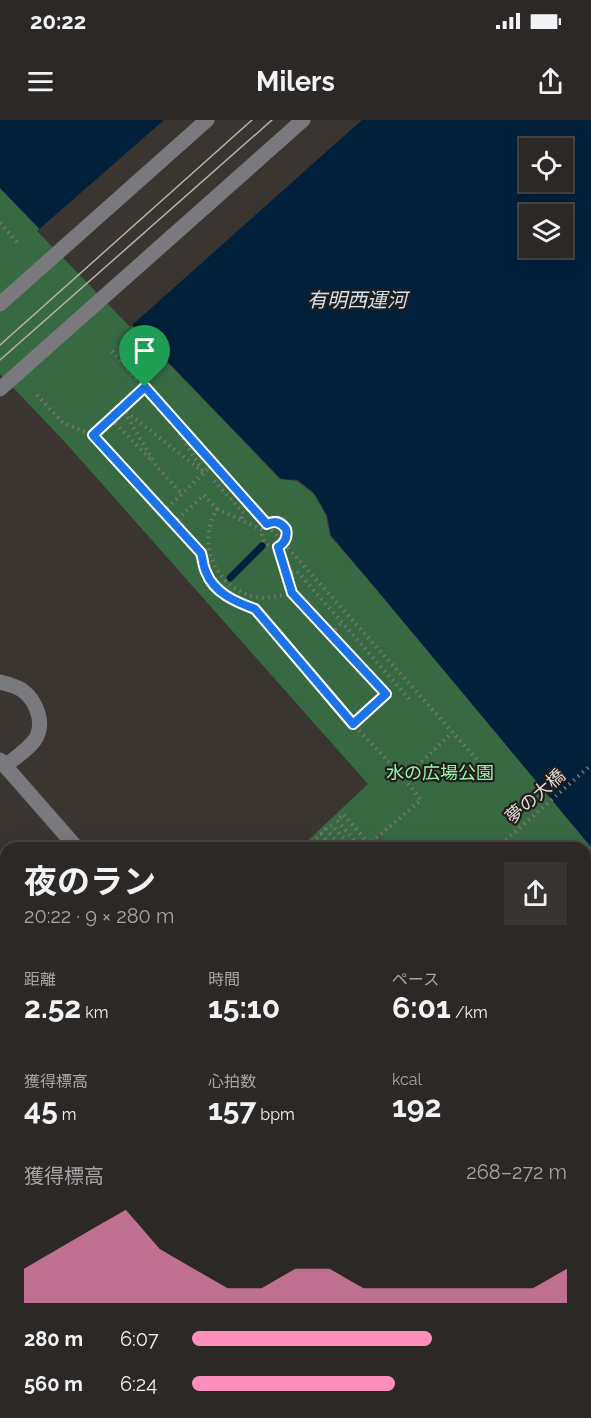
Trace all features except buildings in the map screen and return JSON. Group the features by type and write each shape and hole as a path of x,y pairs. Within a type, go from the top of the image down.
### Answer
{"street":[{"path":"0,304 207,120"},
{"path":"0,389 303,120"},
{"path":"0,682 10,684 30,698 37,710 40,722 38,733 33,741 3,763 72,842"}],"path":[{"path":"0,223 17,242"},
{"path":"112,351 481,764"},
{"path":"93,435 145,387"},
{"path":"37,395 63,423 93,435 201,553 206,574 220,592 236,602 255,609 421,800 371,842"},
{"path":"122,408 157,467"},
{"path":"122,408 204,473"},
{"path":"164,408 204,473"},
{"path":"111,418 182,494"},
{"path":"163,512 213,464"},
{"path":"214,482 244,513 241,520"},
{"path":"173,523 204,495 217,509 263,530"},
{"path":"217,509 210,526 208,545 213,563 223,579 238,590 255,597 274,598 292,593"},
{"path":"272,522 284,526 287,534 284,543 278,547 270,546 264,541 263,530 267,524 272,522"},
{"path":"278,547 292,593 386,694 353,724"},
{"path":"286,574 297,571 410,700"},
{"path":"331,634 342,622"},
{"path":"404,778 452,733"},
{"name":"夢の大橋","path":"504,842 591,765"},
{"path":"356,842 337,820 343,814 367,842"},
{"path":"337,842 327,830 332,825 347,842"},
{"path":"319,842 316,839 321,834 328,842"}],"green space":[{"name":"水の広場公園","path":"0,188 280,479 297,481 314,494 326,515 330,536 512,743 591,674 591,842 384,842 376,834 383,842 306,842 368,784 64,441 0,374"}],"water":[{"name":"有明西運河","path":"0,120 591,120 591,842 587,842 331,535 327,515 314,493 298,480 281,479 0,188"}],"pier":[{"path":"164,120 362,120 130,327 37,231"}],"waterway":[{"path":"230,578 262,546"}],"tram line":[{"path":"0,345 252,120"},
{"path":"0,360 272,120"}],"route":[{"path":"145,387 267,524 280,523 286,529 284,543 278,547 292,593 386,694 353,724 255,609 236,602 220,592 206,574 201,553 93,435 145,387"}]}
